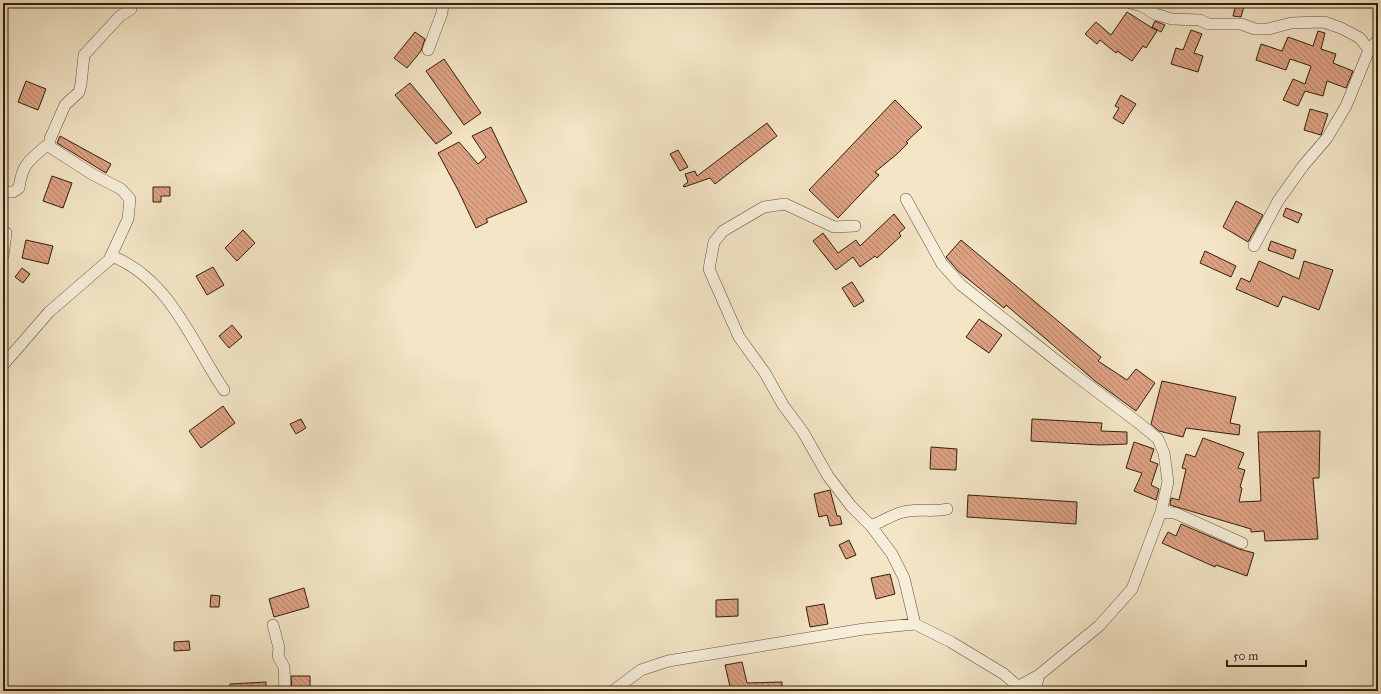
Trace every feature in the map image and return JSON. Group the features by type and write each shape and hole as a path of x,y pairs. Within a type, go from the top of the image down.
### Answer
{"street":[{"path":"50,147 50,139 65,105 79,92 84,55 120,16 131,9 131,3"},
{"path":"428,50 442,13 443,3"},
{"path":"1130,3 1142,6 1155,14 1172,19 1200,20 1208,24 1241,24 1255,28 1268,29 1291,23 1324,22 1341,28 1360,38 1369,50"},
{"path":"1254,246 1278,201 1303,166 1327,138 1346,106 1369,50 1378,40"},
{"path":"3,192 12,192 19,188 22,170 25,164 46,146 50,147 92,174 121,189 130,199 128,219 109,260"},
{"path":"613,691 641,670 668,661 864,629 915,624 951,642 1004,674 1021,689 1099,626 1132,589 1161,512 1168,482 1164,453 1158,439 961,285 942,264 906,199"},
{"path":"855,226 834,227 785,204 764,207 723,231 714,242 709,269 739,337 765,373 783,405 803,432 828,476 851,506 871,526 892,554 904,578 915,624"},
{"path":"3,232 6,233 3,256"},
{"path":"3,365 49,312 114,257 131,265 158,287 181,319 224,390"},
{"path":"871,526 890,517 908,511 935,512 947,509"},
{"path":"1161,512 1175,513 1242,543"},
{"path":"273,625 279,648 278,656 284,667 285,691"},
{"path":"1034,691 1039,675"}],"building":[{"path":"1236,4 1244,6 1241,17 1233,16"},
{"path":"1127,12 1157,31 1146,48 1143,46 1132,61 1117,51 1116,53 1100,40 1097,44 1085,34 1096,22 1111,35"},
{"path":"1155,21 1165,25 1161,32 1152,27"},
{"path":"1191,30 1202,34 1194,53 1203,56 1198,72 1171,64 1176,48 1183,50"},
{"path":"1318,31 1325,33 1321,49 1336,54 1333,63 1353,71 1346,88 1327,81 1323,96 1305,91 1298,106 1283,100 1293,79 1305,84 1311,66 1290,59 1286,70 1256,60 1261,44 1282,51 1288,37 1313,46"},
{"path":"415,32 425,39 421,51 407,68 394,58"},
{"path":"444,59 481,113 464,125 426,71"},
{"path":"26,81 46,89 38,110 18,102"},
{"path":"410,83 452,133 436,144 395,95"},
{"path":"1121,95 1136,104 1123,124 1113,118 1119,108 1115,106"},
{"path":"895,100 922,127 906,142 908,143 897,154 875,172 879,175 838,218 809,190"},
{"path":"1310,109 1328,114 1321,135 1304,130"},
{"path":"767,123 777,136 715,184 710,178 684,187 683,186 688,182 685,174 695,171 697,176"},
{"path":"491,127 527,202 486,219 488,222 476,228 438,153 459,142 478,164 486,157 472,136"},
{"path":"60,136 111,164 106,173 57,143"},
{"path":"678,150 688,167 680,171 670,154"},
{"path":"52,176 72,183 63,208 43,201"},
{"path":"153,187 170,187 170,196 161,196 161,202 153,202"},
{"path":"1236,201 1263,215 1248,242 1223,227"},
{"path":"1286,208 1302,214 1298,223 1283,216"},
{"path":"894,214 905,228 899,233 901,236 877,258 875,256 860,267 853,257 836,270 813,241 823,233 838,253 856,240 860,246"},
{"path":"243,230 255,243 237,261 225,248"},
{"path":"26,240 53,246 48,264 22,258"},
{"path":"961,240 1101,357 1098,361 1127,380 1136,369 1155,383 1136,411 1095,381 1006,305 1004,308 958,271 946,257"},
{"path":"1271,241 1296,250 1293,259 1268,250"},
{"path":"1205,251 1236,266 1231,277 1200,263"},
{"path":"1259,261 1299,279 1304,261 1333,270 1319,310 1283,296 1278,307 1236,289 1241,278 1250,282"},
{"path":"213,267 224,285 207,295 196,276"},
{"path":"22,268 30,274 23,283 15,277"},
{"path":"852,282 864,301 854,307 842,288"},
{"path":"979,319 1002,335 989,353 966,337"},
{"path":"232,325 242,337 229,348 219,336"},
{"path":"1162,381 1236,397 1230,423 1240,425 1239,435 1186,428 1183,437 1159,431 1151,424"},
{"path":"223,406 235,423 201,448 189,431"},
{"path":"301,419 306,428 296,434 290,424"},
{"path":"1032,419 1102,423 1101,431 1127,432 1127,444 1100,445 1031,441"},
{"path":"1320,431 1319,478 1313,478 1318,539 1265,541 1264,531 1251,532 1251,529 1170,505 1171,498 1179,500 1186,469 1182,468 1186,454 1195,457 1203,438 1244,453 1238,468 1245,470 1240,487 1242,488 1239,502 1261,501 1258,432"},
{"path":"1134,442 1154,449 1150,461 1158,464 1151,485 1159,489 1156,500 1134,491 1142,473 1126,468"},
{"path":"931,447 957,449 956,470 930,469"},
{"path":"830,490 837,516 840,516 842,524 830,526 827,515 819,517 814,494"},
{"path":"968,495 1077,502 1076,524 967,517"},
{"path":"1181,524 1239,549 1254,553 1247,576 1216,565 1215,567 1162,543 1168,532 1176,536"},
{"path":"849,540 856,555 846,559 839,545"},
{"path":"890,574 895,594 876,599 871,578"},
{"path":"304,588 309,607 274,617 269,599"},
{"path":"211,595 220,596 219,607 210,607"},
{"path":"738,599 738,616 716,617 716,600"},
{"path":"824,604 828,624 810,627 806,607"},
{"path":"189,641 190,650 174,651 174,642"},
{"path":"742,662 747,683 782,682 782,691 731,691 725,665"},
{"path":"291,676 310,676 310,691 292,691"},
{"path":"266,682 266,691 230,691 230,684"}]}
